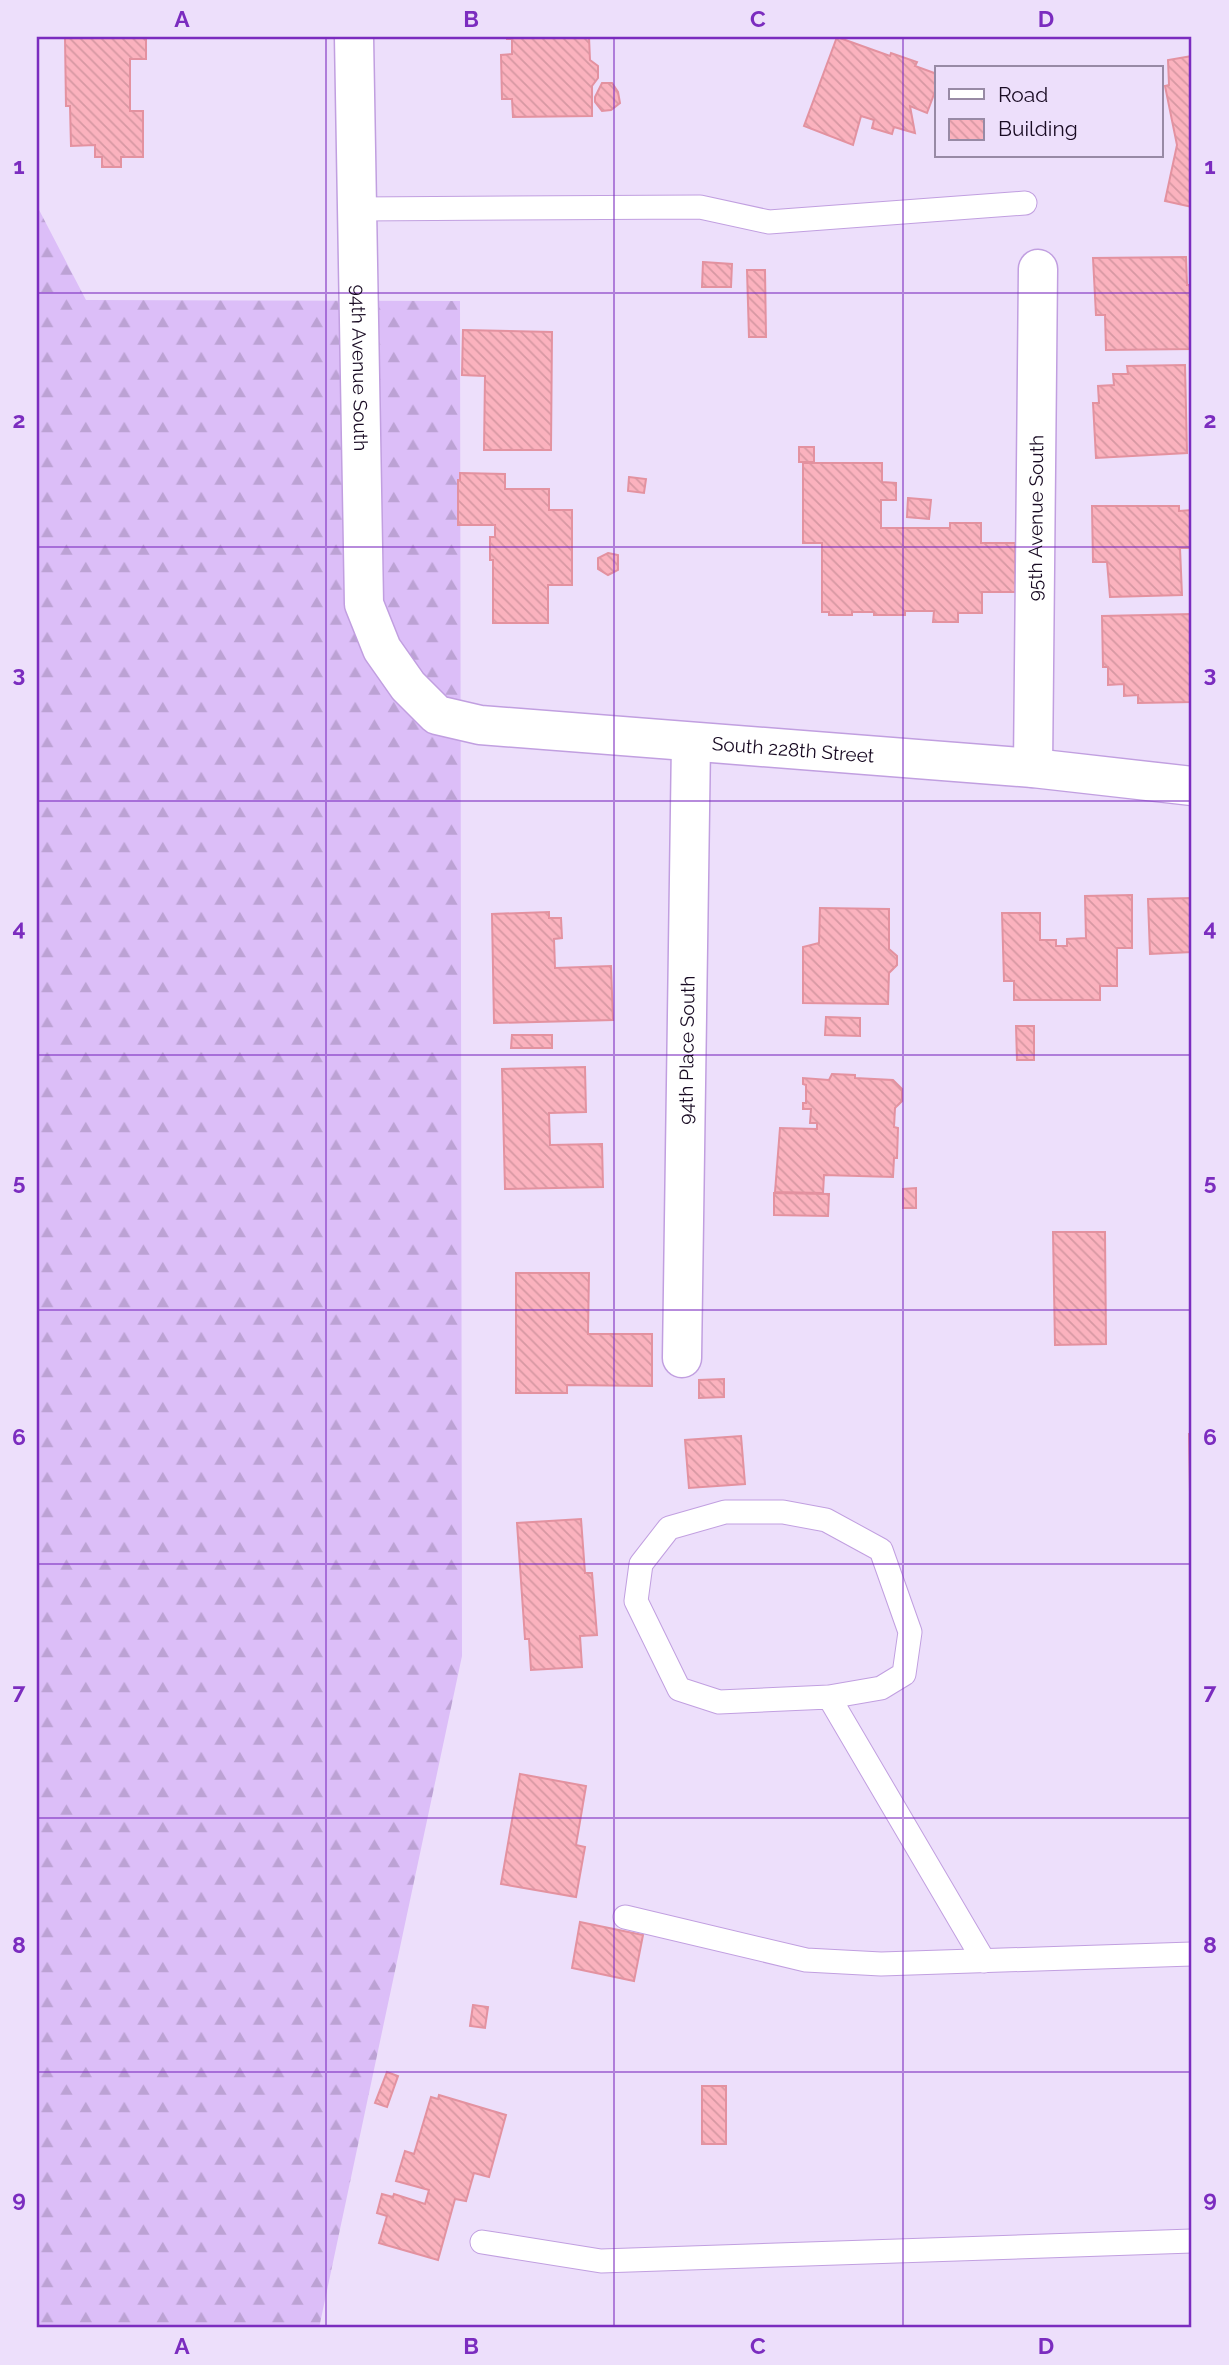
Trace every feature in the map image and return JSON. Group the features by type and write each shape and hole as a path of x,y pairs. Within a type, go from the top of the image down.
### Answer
{"street":[{"name":"94th Avenue South","path":"355,37 365,604 382,649 408,686"},
{"name":"95th Avenue South","path":"1033,768 1038,270"},
{"name":"South 228th Street","path":"408,686 437,715 480,725 1033,768 1192,786"},
{"name":"94th Place South","path":"682,1358 691,742"}],"lane":[{"path":"358,209 700,207 769,222 1025,203"},
{"path":"725,1513 783,1513 826,1520 881,1550 910,1632 904,1674 881,1688 830,1697 719,1702 679,1689 636,1601 641,1564 669,1528 725,1513"},
{"path":"830,1697 984,1961"},
{"path":"625,1917 806,1960 881,1964 1192,1954"},
{"path":"482,2242 601,2261 1192,2241"}],"green space":[{"path":"37,206 86,300 460,301 462,1656 319,2328 37,2328"}],"building":[{"path":"65,37 146,37 146,59 130,59 130,111 143,111 143,157 121,157 121,167 102,167 102,157 95,157 95,145 71,146 70,106 66,106"},
{"path":"507,37 589,37 590,60 598,66 598,78 592,86 592,116 513,117 512,99 502,99 501,55 512,54 512,39"},
{"path":"837,37 890,56 891,53 917,62 915,66 935,73 935,91 927,113 910,106 915,133 894,127 892,134 872,128 874,120 861,116 853,145 804,126"},
{"path":"1192,56 1192,207 1165,201 1177,145 1165,86 1169,85 1168,60"},
{"path":"602,83 612,83 618,92 620,103 611,110 602,111 595,102"},
{"path":"1186,257 1187,285 1192,285 1192,349 1106,350 1105,315 1096,315 1093,258"},
{"path":"703,262 732,264 731,287 702,287"},
{"path":"747,270 765,270 766,337 749,337"},
{"path":"463,330 552,332 551,450 484,450 485,376 462,375"},
{"path":"1185,365 1187,453 1096,458 1093,403 1099,403 1098,386 1114,385 1113,374 1128,374 1127,366"},
{"path":"799,447 814,447 814,462 799,462"},
{"path":"803,463 882,463 882,482 896,483 896,500 881,500 881,528 950,528 950,523 981,523 981,543 1015,543 1015,592 982,592 982,613 958,613 958,622 933,622 934,611 905,611 905,615 852,612 852,615 829,615 829,612 822,612 822,543 803,543"},
{"path":"460,473 505,474 505,489 549,489 549,510 572,510 572,585 548,585 548,623 493,623 493,560 490,560 490,537 495,537 495,525 458,525"},
{"path":"629,477 646,479 644,493 628,491"},
{"path":"908,498 931,500 929,519 907,517"},
{"path":"1092,506 1179,506 1179,511 1192,510 1192,548 1180,548 1182,595 1110,597 1107,562 1093,562"},
{"path":"608,553 618,555 618,570 608,575 598,569 598,558"},
{"path":"1192,614 1192,702 1138,703 1138,695 1124,696 1124,684 1108,685 1108,667 1103,667 1102,616"},
{"path":"1132,895 1132,948 1117,948 1117,986 1100,986 1100,1000 1014,1000 1014,981 1004,981 1002,913 1040,913 1040,940 1056,940 1056,946 1067,946 1067,939 1086,938 1085,896"},
{"path":"1192,898 1192,952 1150,954 1148,899"},
{"path":"820,908 889,909 889,949 897,956 897,965 889,973 888,1004 803,1003 803,947 819,943"},
{"path":"549,912 549,918 561,918 562,938 554,939 555,968 611,966 613,1020 494,1023 492,914"},
{"path":"826,1017 860,1018 860,1036 825,1035"},
{"path":"1016,1026 1034,1026 1034,1060 1017,1060"},
{"path":"512,1035 552,1035 552,1048 511,1048"},
{"path":"585,1067 586,1112 549,1113 550,1145 602,1144 603,1187 505,1189 502,1069"},
{"path":"832,1074 893,1080 902,1089 902,1101 895,1108 894,1127 898,1128 893,1177 824,1175 823,1193 775,1192 780,1128 817,1129 817,1123 810,1123 811,1109 803,1109 803,1103 806,1103 806,1085 803,1084 803,1078 829,1080"},
{"path":"916,1188 916,1208 903,1208 903,1189"},
{"path":"774,1193 829,1194 828,1216 774,1215"},
{"path":"1053,1232 1105,1232 1106,1344 1055,1345"},
{"path":"516,1273 589,1273 588,1334 652,1334 652,1386 567,1385 567,1393 516,1393"},
{"path":"724,1379 724,1397 699,1398 699,1380"},
{"path":"1189,1434 1192,1434 1192,1492 1190,1492"},
{"path":"741,1436 745,1484 689,1488 685,1440"},
{"path":"581,1519 585,1573 592,1573 597,1635 580,1636 582,1667 531,1670 529,1639 525,1639 517,1523"},
{"path":"520,1774 586,1786 576,1845 585,1847 576,1897 501,1884"},
{"path":"580,1922 643,1935 634,1981 572,1968"},
{"path":"473,2005 488,2007 485,2028 470,2026"},
{"path":"387,2072 398,2076 387,2107 375,2103"},
{"path":"702,2086 726,2086 726,2144 702,2144"},
{"path":"439,2095 506,2115 489,2177 474,2173 466,2201 455,2199 438,2260 379,2243 387,2216 377,2213 382,2194 393,2197 394,2194 425,2204 429,2190 396,2181 405,2151 414,2154 431,2097 438,2099"}]}
